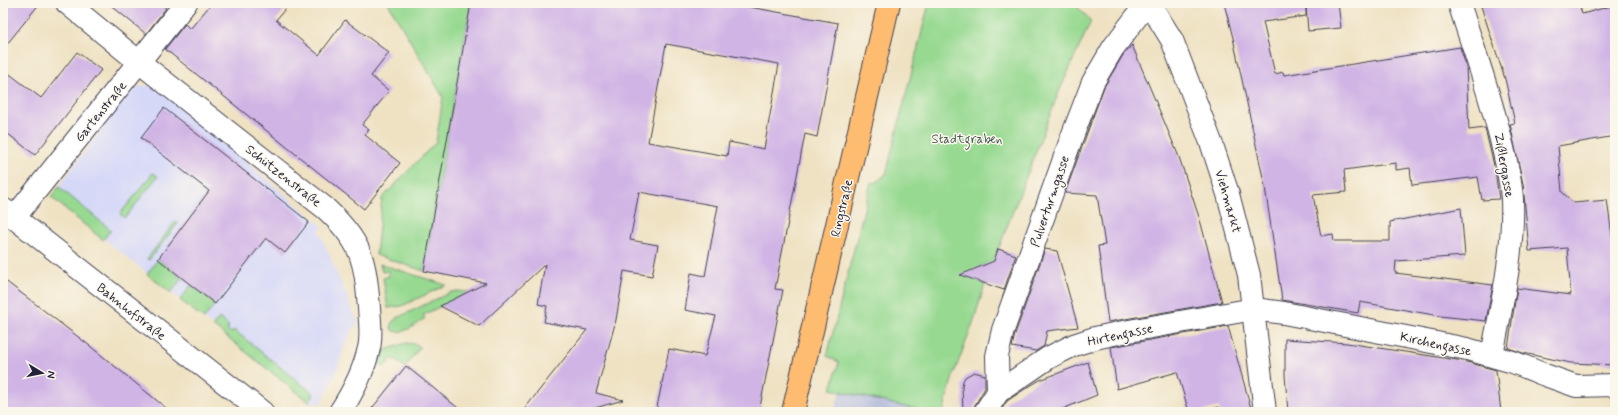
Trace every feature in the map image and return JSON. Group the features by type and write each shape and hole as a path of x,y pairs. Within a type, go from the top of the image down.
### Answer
{"main road":[{"name":"Ringstraße","path":"793,412 889,3"}],"street":[{"name":"Schützenstraße","path":"67,3 342,223 356,244 364,266 371,334 370,346 355,388 340,412"},
{"name":"Gartenstraße","path":"8,214 139,62 186,3"},
{"name":"Viehmarkt","path":"1148,3 1172,40 1212,145 1228,194 1244,252 1254,309 1257,350 1265,412"},
{"name":"Pulverturmgasse","path":"998,392 998,356 1003,330 1093,82 1113,48 1148,3"},
{"name":"Zißlergasse","path":"1459,3 1495,115 1509,175 1512,198 1510,250 1502,305 1492,355"},
{"name":"Bahnhofstraße","path":"8,214 262,412"},
{"name":"Kirchengasse","path":"1254,309 1284,313 1492,355 1576,386 1615,385"},
{"name":"Hirtengasse","path":"998,392 1048,358 1074,345 1123,332 1254,309"},
{"path":"985,412 998,392"}],"shaded area":[{"path":"139,86 151,86 163,92 323,227 319,231 358,323 346,342 335,376 321,403 313,404 309,402 51,197 128,94"},
{"path":"840,391 861,396 927,412 834,412"}],"green space":[{"path":"388,3 471,3 424,271 376,255 382,198 436,142 443,97"},
{"name":"Stadtgraben","path":"929,3 1074,3 1091,21 1058,94 992,266 984,265 978,268 979,282 985,284 973,323 953,376 943,412 926,412 831,389 839,362 827,356 871,182 875,183 886,174"},
{"path":"153,173 158,176 125,218 120,214"},
{"path":"59,187 111,230 103,240 51,197"},
{"path":"176,221 178,223 149,260 147,259"},
{"path":"158,259 182,278 171,293 147,274"},
{"path":"380,264 446,285 402,306 388,308 383,278 389,276 388,271 382,272"},
{"path":"191,285 215,304 204,319 180,300"},
{"path":"451,292 469,292 473,295 459,297 423,315 425,318 404,331 399,332 391,329 392,322 397,318"},
{"path":"219,318 229,326 227,330 232,333 234,330 314,394 309,402 213,326"},
{"path":"406,343 416,344 420,347 405,367 392,358 384,367 379,364 385,350"}],"building":[{"path":"3,3 40,3 3,49"},
{"path":"108,3 159,3 166,8 146,34"},
{"path":"212,3 290,3 276,20 319,55 345,20 389,53 371,76 389,91 362,125 369,130 365,135 400,163 364,209 165,49 185,24 190,29"},
{"path":"471,3 727,3 838,23 817,137 805,134 775,289 783,290 759,412 656,412 669,349 705,356 716,316 685,310 691,273 705,276 718,206 639,192 630,240 658,245 652,276 624,271 616,320 596,393 623,400 581,412 522,412 587,330 544,322 547,306 538,304 545,264 479,326 440,306 486,283 424,271","holes":["666,44 779,64 764,149 729,142 727,156 648,142"]},
{"path":"1224,3 1338,3 1341,28 1308,31 1306,5 1306,16 1263,22 1275,74 1283,72 1284,75 1460,47 1466,66 1469,130 1485,128 1495,170 1499,199 1482,200 1478,177 1412,185 1410,168 1396,170 1396,163 1344,170 1346,192 1313,195 1321,236 1333,234 1334,241 1390,241 1390,222 1461,208 1465,256 1396,261 1395,273 1493,285 1486,321 1440,316 1360,302 1358,313 1282,300 1265,187"},
{"path":"1480,3 1579,3 1582,14 1615,5 1615,136 1558,146 1562,192 1574,203 1607,200 1615,257 1615,365 1571,363 1523,353 1508,348 1517,288 1571,295 1567,248 1529,251 1523,184 1510,124 1515,123 1505,79"},
{"path":"1132,45 1179,157 1200,220 1222,302 1108,322 1098,246 1105,245 1097,195 1065,193 1104,87 1123,55"},
{"path":"77,52 101,70 35,155 3,130 3,69 41,98"},
{"path":"164,108 309,222 285,253 266,238 215,304 158,259 209,191 141,138"},
{"path":"998,249 1016,255 1004,290 960,275 994,261"},
{"path":"1045,249 1057,251 1078,327 1047,331 1044,346 1036,351 1012,347 1015,334"},
{"path":"3,279 90,346 171,412 3,412"},
{"path":"1228,326 1252,412 1220,412 1219,407 1199,412 1189,412 1177,372 1117,389 1111,347"},
{"path":"1285,339 1347,343 1463,361 1496,370 1501,412 1288,412 1285,375"},
{"path":"1088,362 1097,395 1055,412 1000,412 1007,401 1040,380"},
{"path":"406,366 463,412 369,412"},
{"path":"974,372 985,375 985,388 975,405 973,412 963,412 963,381 965,377"}]}
